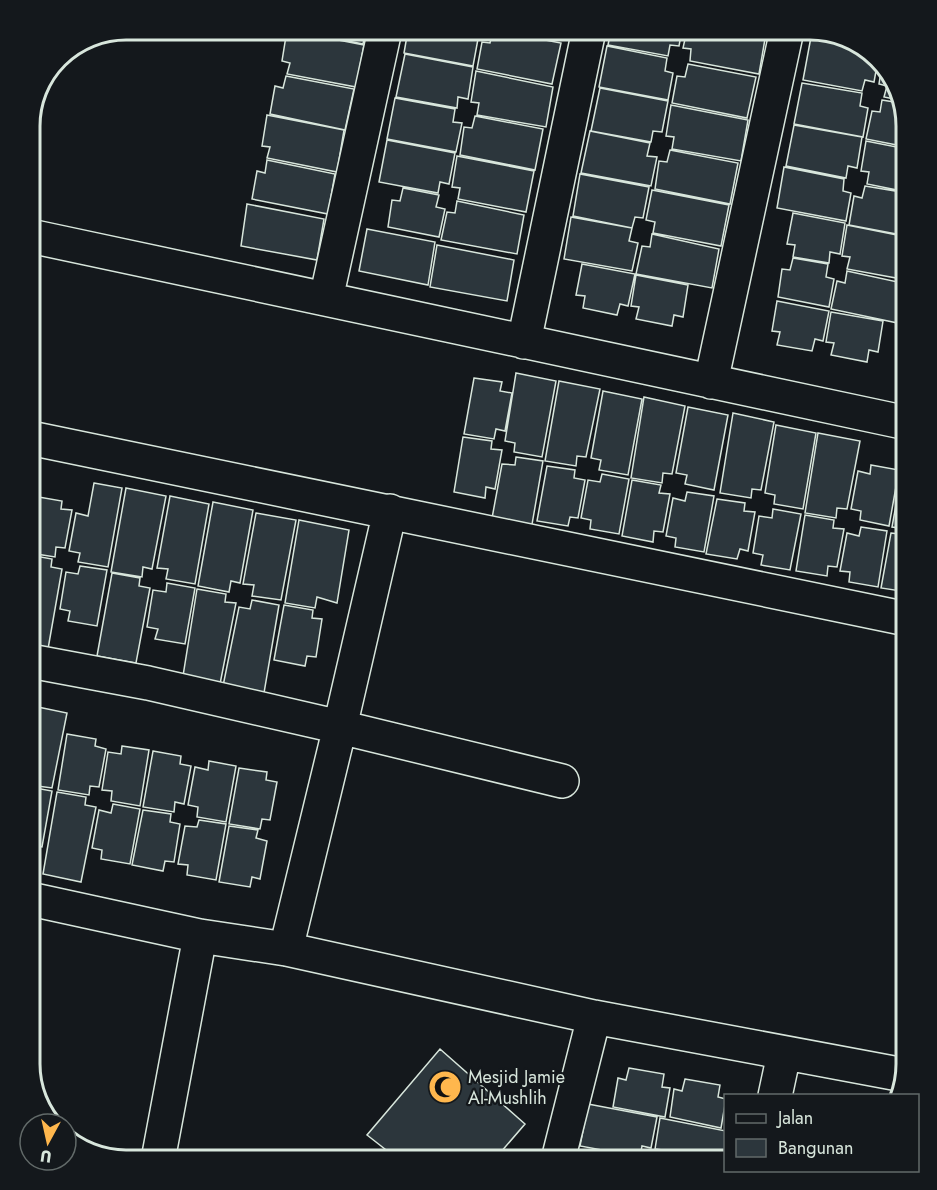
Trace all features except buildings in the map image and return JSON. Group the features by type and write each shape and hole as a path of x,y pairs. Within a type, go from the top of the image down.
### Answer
{"street":[{"path":"326,299 383,40"},
{"path":"524,342 587,41"},
{"path":"711,382 785,41"},
{"path":"41,238 711,382 896,418"},
{"path":"41,440 896,617"},
{"path":"286,949 390,511"},
{"path":"40,663 148,683 562,781"},
{"path":"40,901 200,936 286,949 594,1017 895,1074"},
{"path":"160,1150 200,936"},
{"path":"561,1150 594,1017"},
{"path":"775,1094 784,1054"}],"place":[{"name":"Mesjid Jamie Al-Mushlih","path":"445,1087"}]}
